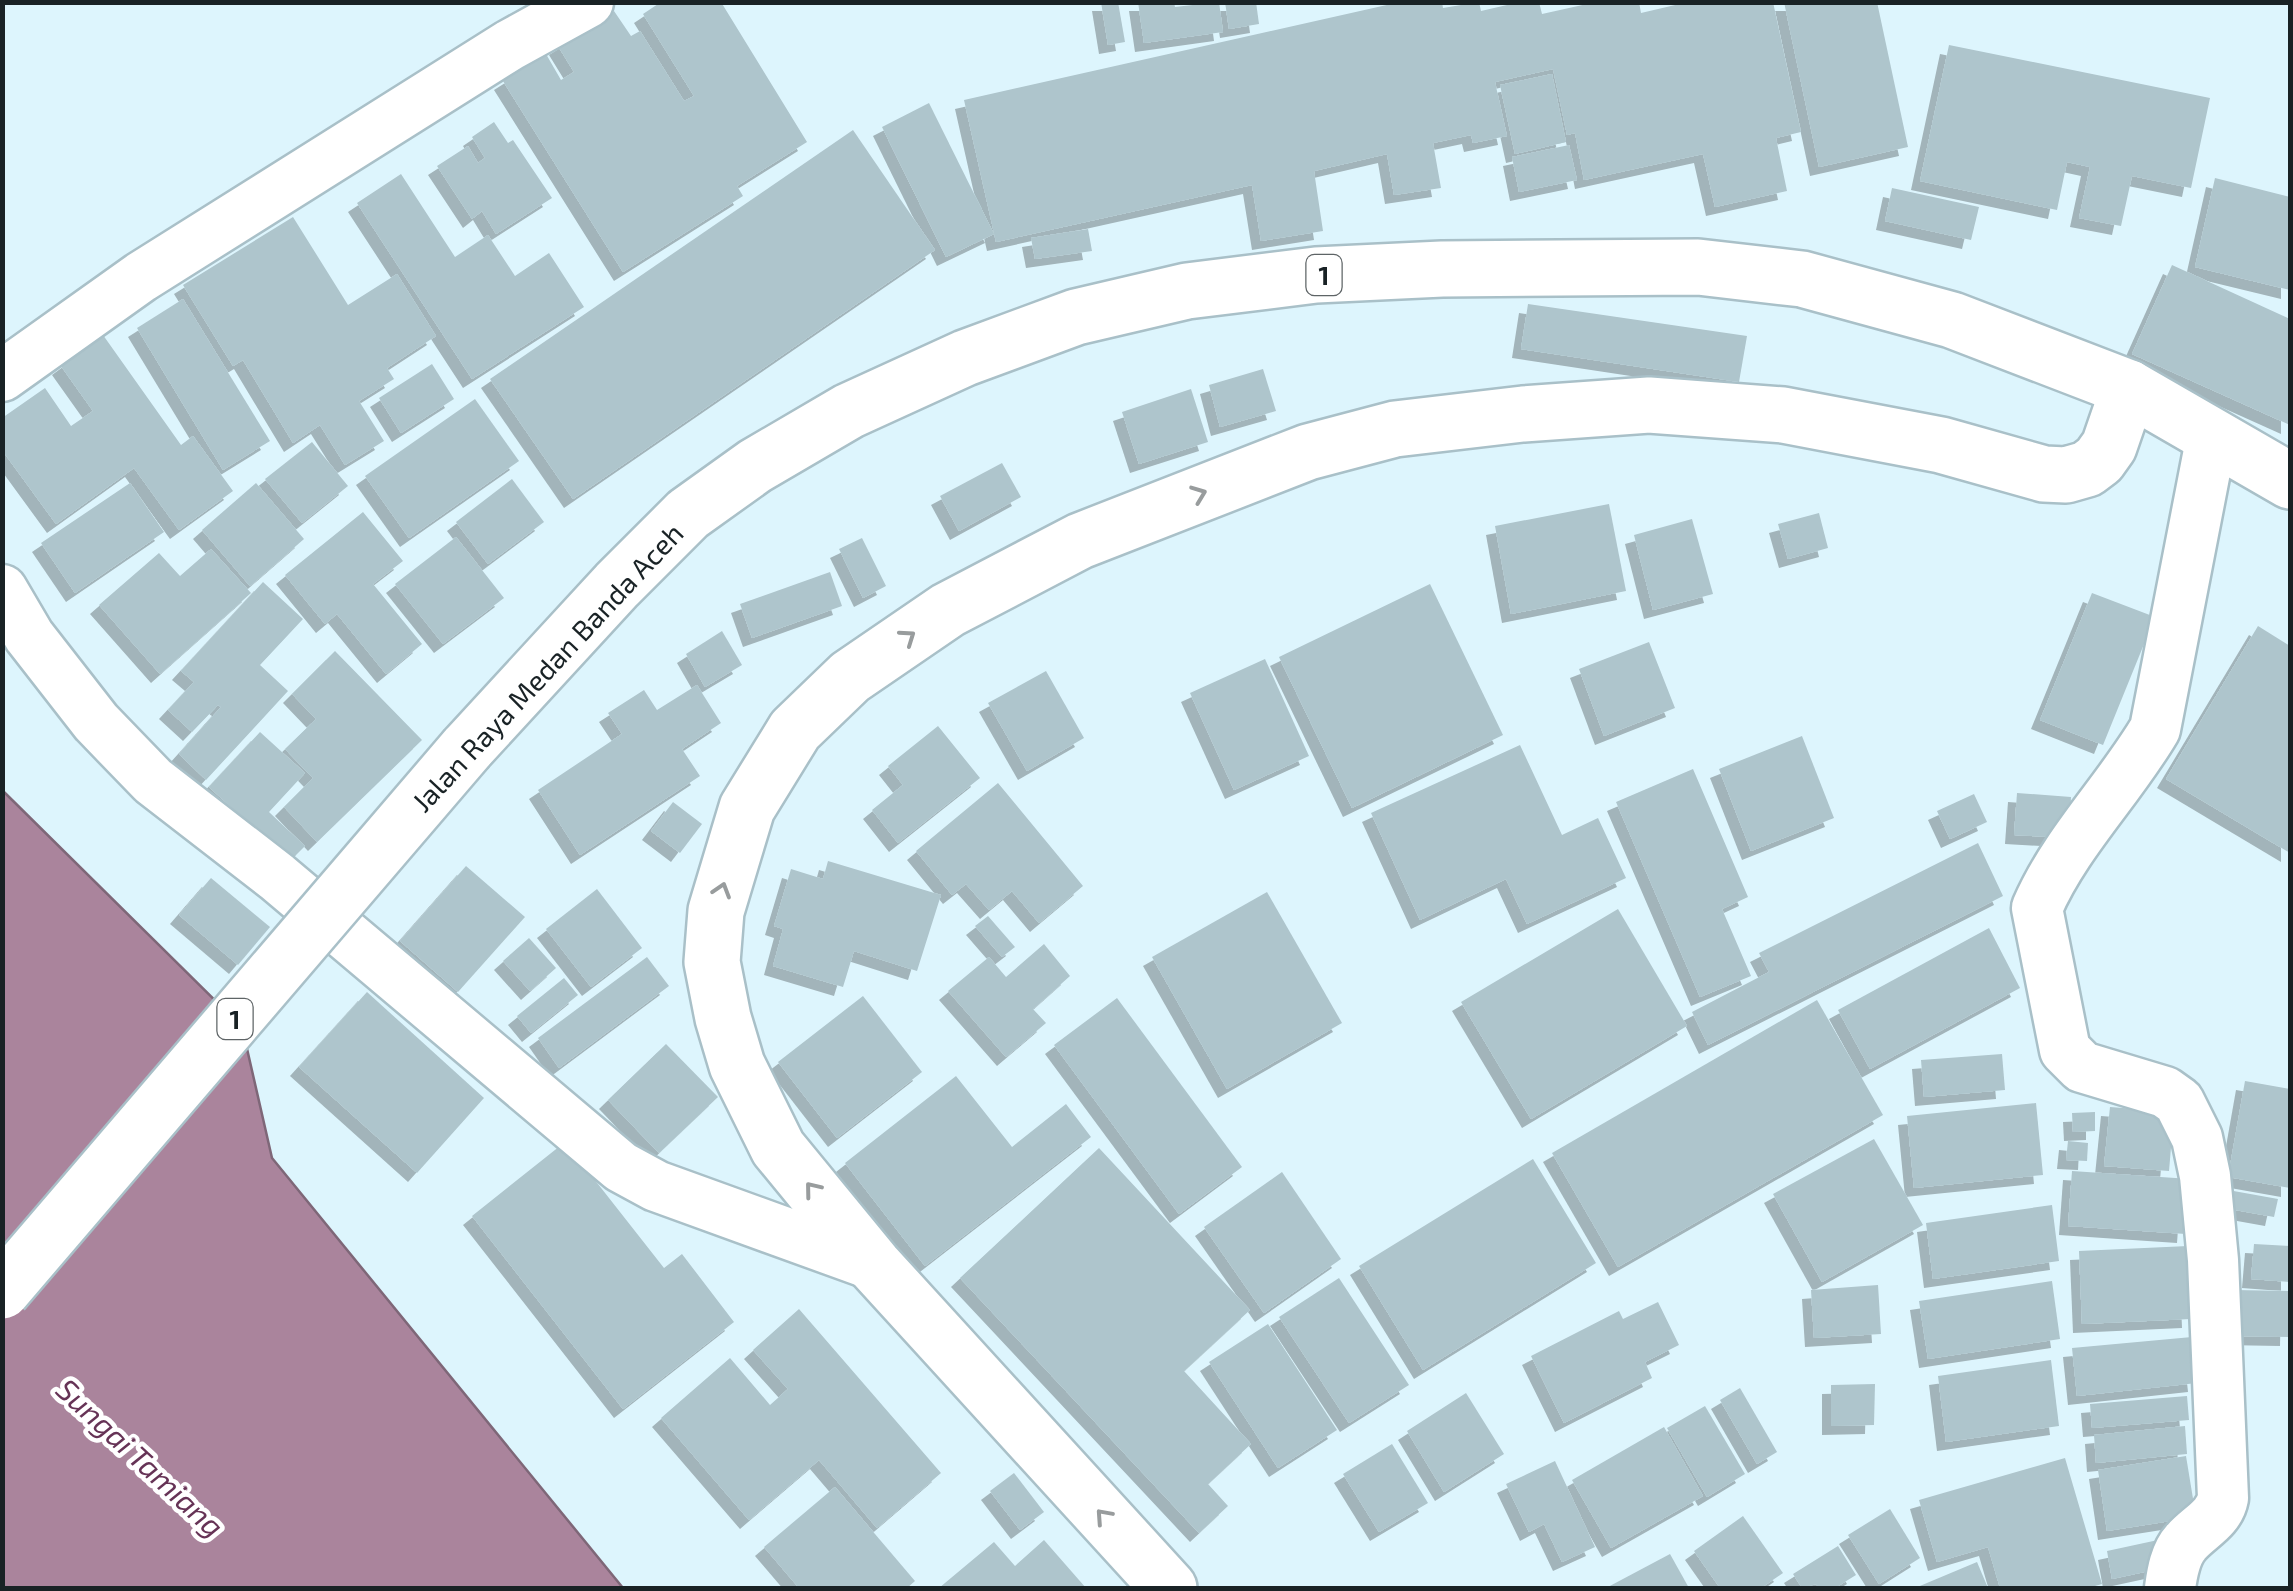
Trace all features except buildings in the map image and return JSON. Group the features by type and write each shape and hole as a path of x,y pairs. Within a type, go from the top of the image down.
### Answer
{"highway":[{"name":"Jalan Raya Medan Banda Aceh","path":"2,1291 467,748 688,514 755,466 849,411 964,358 1076,317 1187,290 1316,275 1698,267 1802,279 1952,320 2129,388 2290,481"},
{"path":"1169,1588 874,1265 778,1148 737,1065 722,1018 712,962 716,911 747,808 796,730 850,677 948,610 1080,541 1308,452 1395,429 1649,404 1783,415 1942,446 2044,474 2066,476 2099,460 2129,388"}],"street":[{"path":"2,376 141,277 510,45 588,2"},
{"path":"2170,1588 2172,1570 2184,1544 2218,1512 2223,1498 2213,1260 2205,1176 2197,1138 2179,1102 2165,1092 2082,1067 2065,1050 2037,908 2053,876 2155,730 2212,435"},
{"path":"2,590 29,636 86,709 153,781 277,876 620,1167 656,1186 874,1265"}],"water":[{"name":"Sungai Tamiang","path":"2,790 242,1027 272,1158 623,1588 3,1588"}]}
